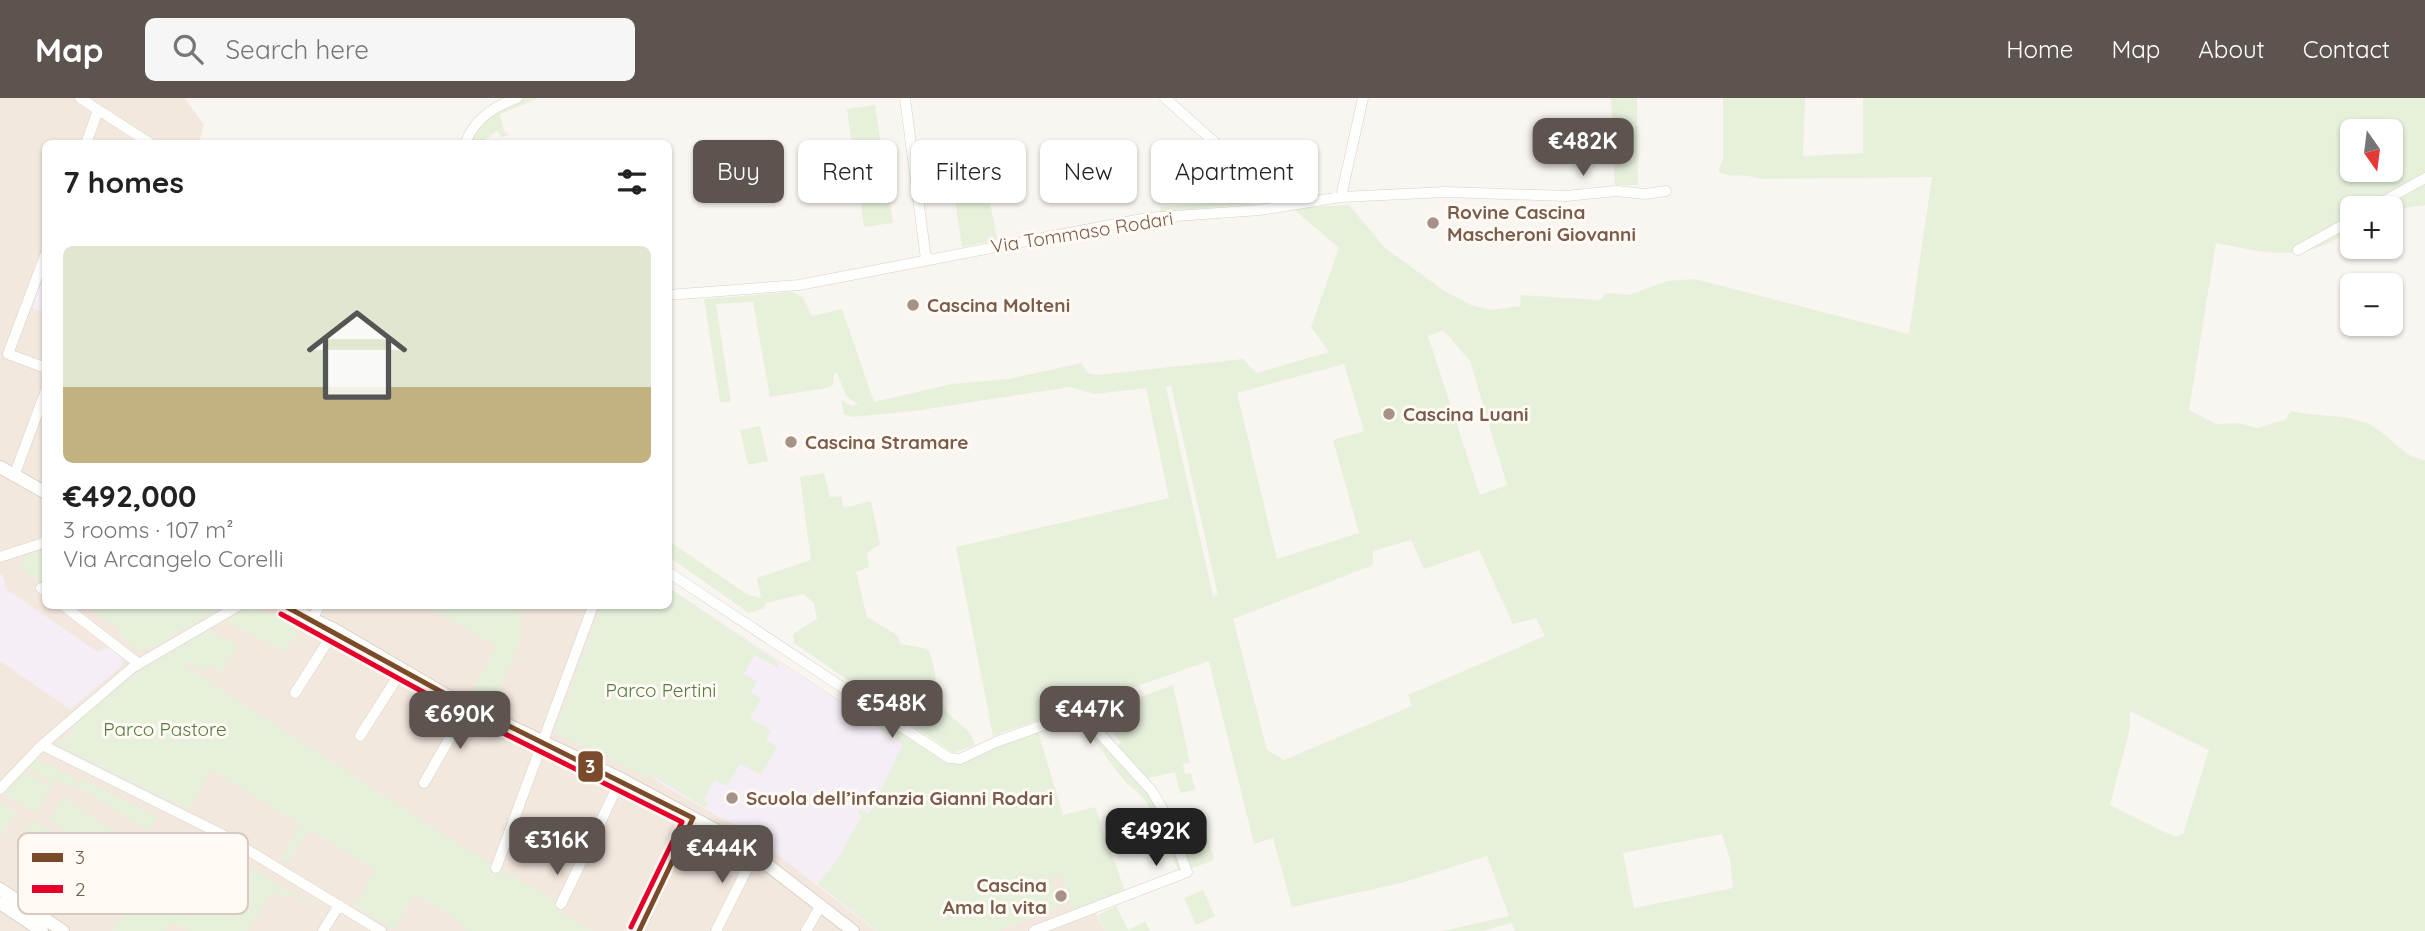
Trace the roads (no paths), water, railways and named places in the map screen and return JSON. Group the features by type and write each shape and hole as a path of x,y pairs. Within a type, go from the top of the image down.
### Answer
{"street":[{"path":"80,98 145,140"},
{"path":"468,140 482,117 496,106 517,98"},
{"path":"905,98 926,259"},
{"path":"1165,98 1268,189 1278,205"},
{"path":"1341,197 1363,98"},
{"path":"87,140 98,110"},
{"path":"2393,196 2425,178"},
{"name":"Via Tommaso Rodari","path":"672,295 799,285 1147,218 1341,197 1499,193 1556,196 1616,191 1646,194 1666,191"},
{"path":"2298,250 2340,227"},
{"path":"42,264 8,354 42,367"},
{"path":"15,475 42,401"},
{"path":"0,467 42,491"},
{"path":"0,557 42,543"},
{"path":"672,575 949,758 960,759 996,741 1080,712 1152,791 1165,813 1187,872 1034,931"},
{"path":"68,609 139,664"},
{"path":"0,789 42,745 139,664 232,609"},
{"path":"292,609 335,630 468,706 621,779 755,853 853,931"},
{"path":"313,618 318,609"},
{"path":"496,868 592,609"},
{"path":"295,693 335,630"},
{"path":"360,736 402,670"},
{"path":"424,783 468,706"},
{"path":"42,745 218,833"},
{"path":"561,904 621,779"},
{"path":"639,931 693,818"},
{"path":"248,851 381,931"},
{"path":"716,931 755,853"},
{"path":"0,889 18,905"},
{"path":"0,903 18,913"},
{"path":"323,931 339,905"},
{"path":"806,931 821,905"},
{"path":"20,914 40,925 63,931"}],"place":[{"name":"Rovine Cascina Mascheroni Giovanni","path":"1433,223"},
{"name":"Cascina Molteni","path":"913,305"},
{"name":"Cascina Luani","path":"1389,414"},
{"name":"Cascina Stramare","path":"791,442"},
{"name":"Scuola dell’infanzia Gianni Rodari","path":"732,798"},
{"name":"Cascina Ama la vita","path":"1061,896"}],"park label":[{"name":"Parco Pertini","path":"661,690"},
{"name":"Parco Pastore","path":"165,729"}]}
